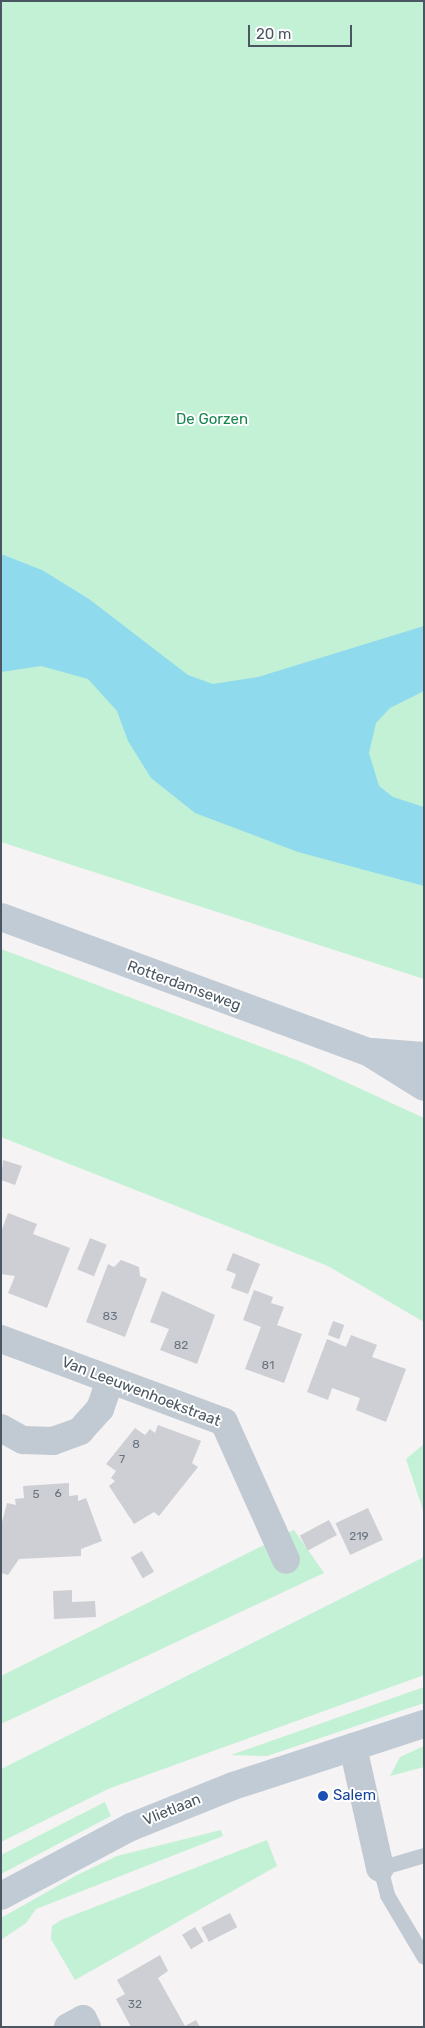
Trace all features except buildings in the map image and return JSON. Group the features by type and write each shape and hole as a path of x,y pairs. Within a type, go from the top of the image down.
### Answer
{"main road":[{"name":"Rotterdamseweg","path":"1,917 368,1052 424,1087"},
{"name":"Rotterdamseweg","path":"368,1052 424,1056"},
{"name":"Vlietlaan","path":"1,1896 130,1827 233,1786 424,1724"}],"street":[{"name":"Van Leeuwenhoekstraat","path":"1,1339 224,1422 286,1560"},
{"path":"1,1428 23,1440 53,1441 80,1431 100,1409 110,1380"},
{"path":"352,1747 380,1868"},
{"path":"68,2027 83,2019 87,2027"}],"lane":[{"path":"424,1855 380,1868 387,1895 424,1957"}],"green space":[{"name":"De Gorzen","path":"1,1 424,1 424,979 1,842"},
{"path":"1,949 302,1062 424,1118 424,1322 328,1266 1,1137"},
{"path":"424,1444 424,1513 406,1459"},
{"path":"294,1530 324,1573 1,1724 1,1676"},
{"path":"424,1557 424,1675 108,1789 1,1842 1,1769"},
{"path":"424,1687 424,1703 267,1756 231,1755"},
{"path":"424,1746 424,1767 390,1776 400,1757"},
{"path":"105,1802 111,1816 1,1874 1,1855"},
{"path":"221,1830 223,1836 36,1909 26,1923 1,1940 1,1918 77,1875 117,1856"},
{"path":"267,1840 277,1866 75,1980 51,1939 52,1926 61,1920"}],"water":[{"path":"1,554 42,570 89,599 188,675 213,684 258,677 424,626 424,691 390,708 376,723 369,753 379,786 393,797 424,807 424,886 298,852 195,813 151,778 128,741 117,711 88,679 41,666 1,672"}],"place":[{"name":"Salem","path":"323,1796"}]}
